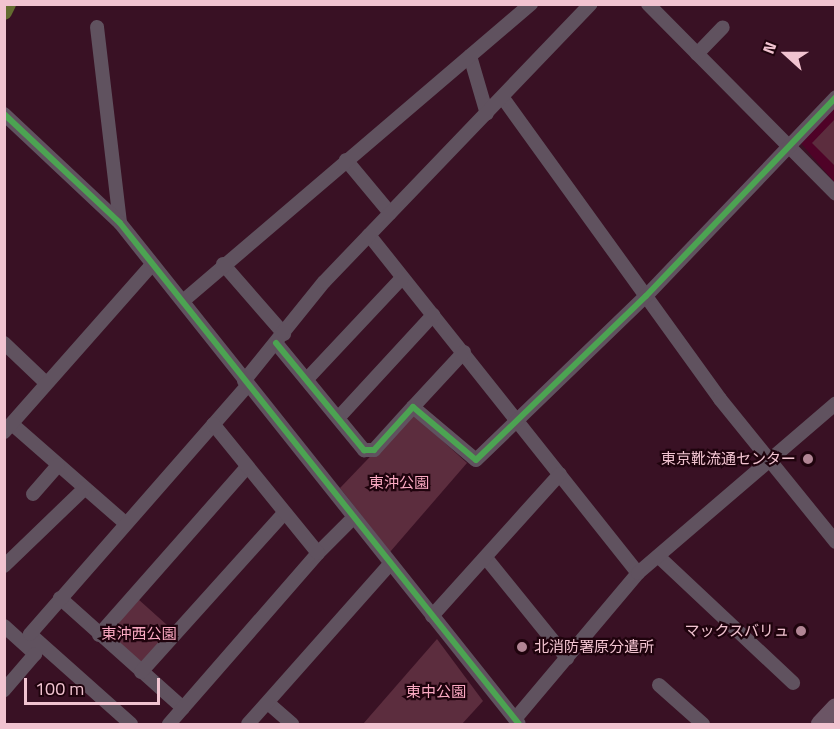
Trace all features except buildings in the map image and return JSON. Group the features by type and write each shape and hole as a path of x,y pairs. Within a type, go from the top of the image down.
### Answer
{"highway":[{"path":"820,724 836,707"}],"street":[{"path":"183,301 531,4"},
{"path":"131,724 30,634 213,424 280,338 369,235 591,4"},
{"path":"648,4 836,194"},
{"path":"96,27 120,223"},
{"path":"697,54 723,27"},
{"path":"470,56 487,114"},
{"path":"413,406 476,460 646,296 836,97"},
{"path":"503,98 767,462 836,542"},
{"path":"4,114 120,223 353,518 388,566 432,616 517,722 638,573 836,403"},
{"path":"346,160 390,213"},
{"path":"369,235 519,420 638,573"},
{"path":"224,264 308,379 364,450 374,450 464,352"},
{"path":"125,523 58,465 8,428 152,265"},
{"path":"308,379 402,278"},
{"path":"339,417 433,315"},
{"path":"4,343 46,383"},
{"path":"213,424 246,468 318,553"},
{"path":"33,494 58,465"},
{"path":"99,635 246,468"},
{"path":"432,616 560,474"},
{"path":"4,566 85,488"},
{"path":"141,672 284,513"},
{"path":"169,724 318,553 353,518"},
{"path":"659,557 792,683"},
{"path":"486,558 567,658"},
{"path":"248,724 388,566"},
{"path":"60,598 183,708"},
{"path":"4,626 35,654 4,690"},
{"path":"659,685 703,724"},
{"path":"268,703 292,724"}],"shaded area":[{"path":"835,104 835,183 799,141"}],"green space":[{"path":"835,119 835,166 812,143"},
{"name":"東沖公園","path":"412,413 467,463 390,552 340,488"},
{"name":"東沖西公園","path":"138,599 174,631 144,665 108,632"},
{"name":"東中公園","path":"437,639 483,701 462,724 363,724"}],"waterway":[{"path":"4,12 8,4"}],"cycle path":[{"path":"276,343 364,450 374,450 413,407 476,460 646,296 836,97"},
{"path":"4,114 120,223 519,724"}],"place":[{"name":"東京靴流通センター","path":"808,459"},
{"name":"マックスバリュ","path":"801,631"},
{"name":"北消防署原分遣所","path":"522,647"}]}
